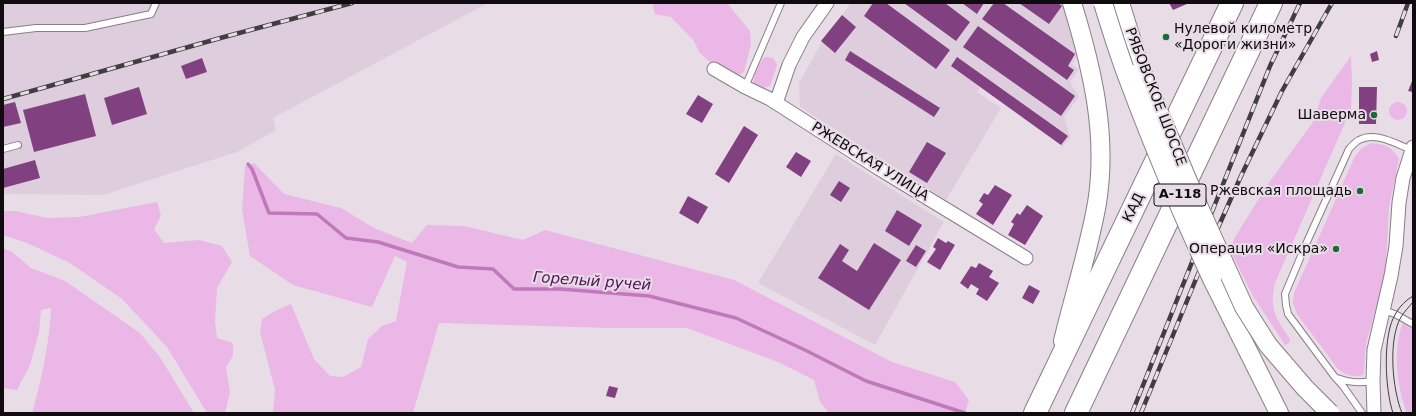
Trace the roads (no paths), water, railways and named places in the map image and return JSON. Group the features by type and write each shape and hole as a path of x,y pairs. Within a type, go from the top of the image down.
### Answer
{"highway":[{"name":"КАД","path":"1035,413 1232,3"},
{"name":"А-118","path":"1076,413 1271,3"}],"main road":[{"path":"1055,373 1097,202 1100,166 1100,125 1094,81 1072,3"},
{"name":"РЯБОВСКОЕ ШОССЕ","path":"1102,3 1128,79 1154,147 1183,215 1212,279 1278,413"},
{"name":"РЯБОВСКОЕ ШОССЕ","path":"1120,3 1141,70 1198,205 1244,307 1268,345 1305,388 1330,413"}],"street":[{"path":"776,103 793,58 804,37 827,3"},
{"name":"РЖЕВСКАЯ УЛИЦА","path":"714,69 776,103 878,168 1026,258"},
{"path":"1374,413 1374,350 1391,276 1396,246 1399,203 1403,178 1412,148"},
{"path":"1366,413 1373,381"}],"lane":[{"path":"3,32 36,28 85,28 151,14 156,3"},
{"path":"745,87 781,3"},
{"path":"1362,413 1288,314 1285,294 1349,149 1358,141 1368,137 1375,137 1412,148"},
{"path":"3,148 18,146"},
{"path":"1382,310 1395,314 1413,324"},
{"path":"1334,376 1347,382 1358,383 1373,381"}],"waterway":[{"name":"Горелый ручей","path":"248,164 252,169 269,213 317,214 346,238 378,242 458,267 493,269 514,289 560,289 649,296 736,318 805,350 866,381 965,413"}],"tram line":[{"path":"1393,413 1388,391 1386,362 1388,334 1398,310 1413,296"},
{"path":"1402,413 1394,378 1394,338 1402,315 1413,302"}],"railway":[{"path":"3,99 352,3"},
{"path":"1132,413 1270,66 1300,3"},
{"path":"1141,413 1205,257 1241,176 1282,91 1332,3"},
{"path":"1396,36 1408,3"}],"place":[{"name":"Нулевой километр «Дороги жизни»","path":"1166,37"},
{"name":"Шаверма","path":"1374,115"},
{"name":"Ржевская площадь","path":"1360,191"},
{"name":"Операция «Искра»","path":"1336,249"}]}
